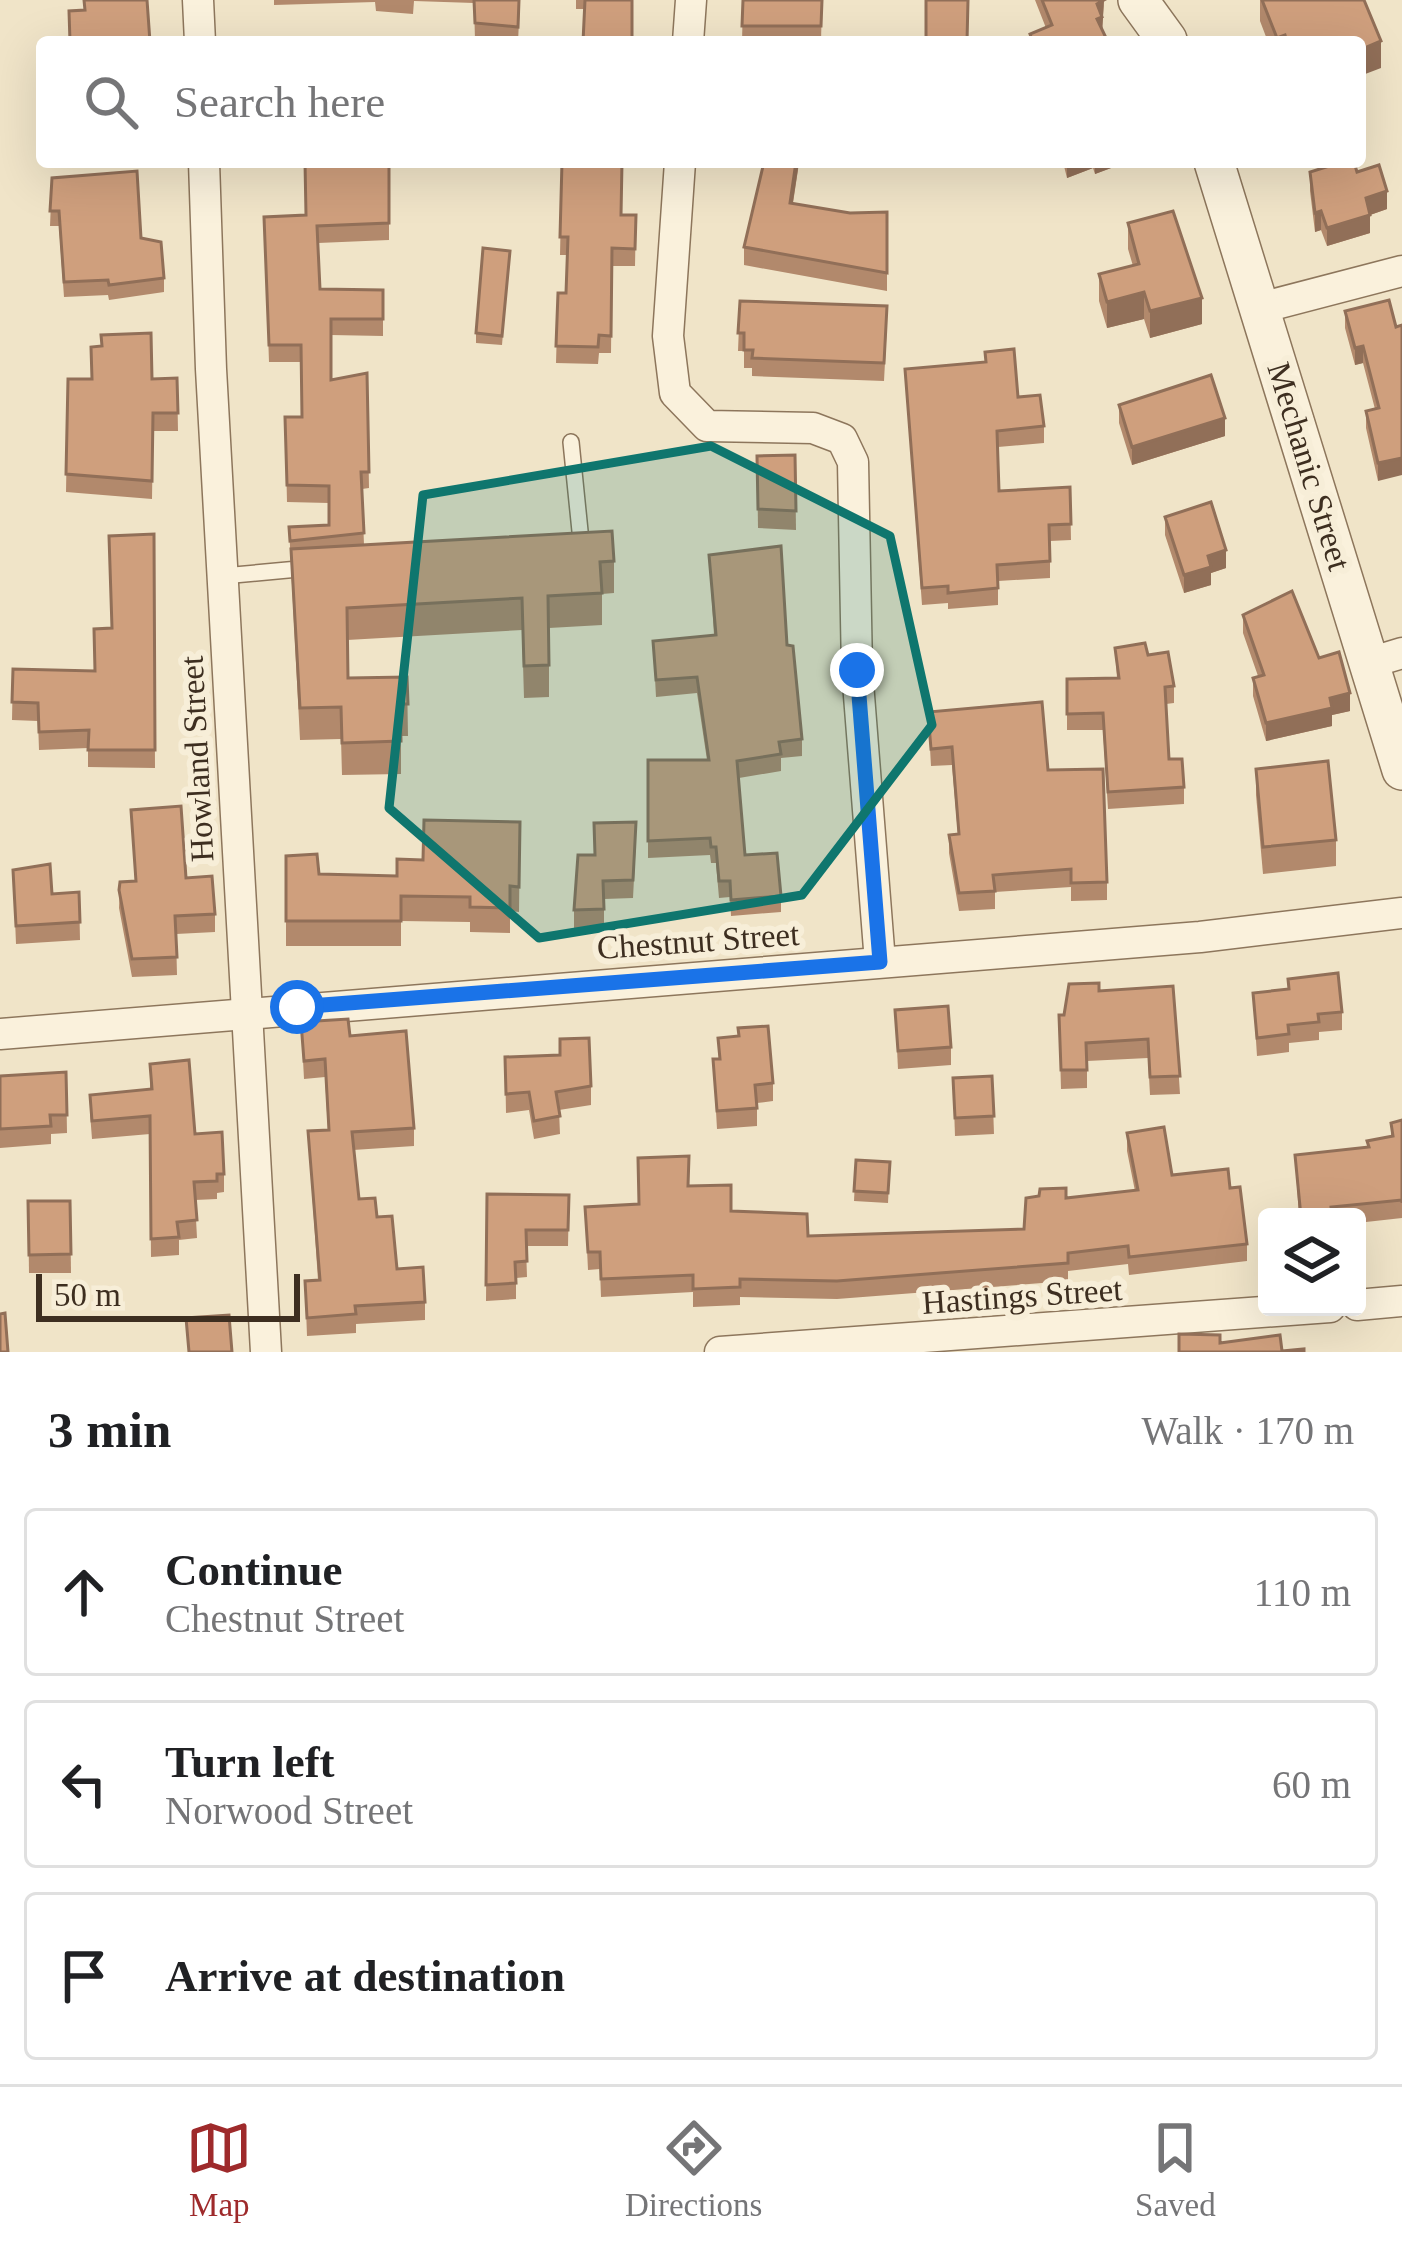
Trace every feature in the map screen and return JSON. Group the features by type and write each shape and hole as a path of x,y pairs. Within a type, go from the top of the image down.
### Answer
{"street":[{"path":"198,0 200,36"},
{"path":"688,36 691,0"},
{"path":"1138,0 1163,36"},
{"path":"1149,0 1165,36"},
{"name":"Howland Street","path":"205,168 266,1352"},
{"path":"680,168 668,336 675,393 707,427 813,428 842,439 854,462 857,670 880,962"},
{"name":"Mechanic Street","path":"1216,168 1260,308 1385,658 1402,770"},
{"path":"1260,308 1402,271"},
{"name":"Chestnut Street","path":"0,1034 1200,937 1402,913"},
{"path":"1366,1304 1402,1301"},
{"name":"Hastings Street","path":"720,1352 874,1347 1258,1313"}],"lane":[{"path":"558,543 581,541 571,442"},
{"path":"223,576 322,566"}],"highlighted area":[{"path":"711,446 890,536 932,725 802,895 539,938 389,808 423,495"}],"building":[{"path":"84,0 147,0 150,36 70,36 69,11 85,10"},
{"path":"474,0 519,0 518,27 475,23"},
{"path":"585,0 632,0 632,36 583,36"},
{"path":"743,0 822,0 821,26 742,26"},
{"path":"926,0 968,0 967,36 926,36"},
{"path":"1042,0 1104,0 1097,4 1102,17 1097,19 1105,36 1031,36 1052,25"},
{"path":"1262,0 1364,0 1381,41 1366,47 1366,36 1276,36"},
{"path":"1379,165 1387,191 1366,198 1370,215 1327,228 1321,211 1315,213 1310,172 1356,168 1357,172"},
{"path":"305,168 389,168 389,223 317,226 320,289 383,290 383,319 331,319 331,380 367,373 369,472 361,472 364,533 290,541 289,527 329,525 329,486 287,485 285,417 302,417 301,345 269,345 264,217 306,215"},
{"path":"562,168 622,168 621,215 636,215 635,249 612,248 611,336 599,335 598,347 556,346 558,293 566,293 568,237 560,237"},
{"path":"763,168 795,168 790,203 850,213 887,212 887,273 744,247"},
{"path":"137,171 141,238 161,242 164,278 109,285 108,280 64,282 59,211 50,211 52,178"},
{"path":"1173,211 1202,298 1150,311 1144,292 1107,302 1099,274 1139,264 1128,223"},
{"path":"483,248 510,251 502,336 476,333"},
{"path":"1389,300 1396,327 1402,325 1402,458 1378,463 1366,411 1379,408 1363,346 1355,348 1345,311"},
{"path":"740,301 887,306 884,363 752,358 753,350 744,350 744,333 738,333"},
{"path":"151,333 152,379 177,378 178,413 153,413 152,481 66,474 68,379 92,379 91,347 102,346 101,335"},
{"path":"1014,349 1018,397 1040,395 1044,426 997,431 999,491 1070,487 1071,524 1049,525 1050,561 997,565 998,588 948,593 948,586 922,588 905,369 986,362 985,352"},
{"path":"1211,375 1225,418 1132,447 1119,405"},
{"path":"795,455 796,511 758,509 757,456"},
{"path":"1211,502 1226,550 1208,556 1211,567 1184,575 1165,517"},
{"path":"612,531 614,561 600,562 602,593 548,596 549,665 524,666 522,598 347,608 348,678 407,677 408,704 400,704 401,741 342,743 341,707 300,708 291,549"},
{"path":"154,534 155,750 88,750 89,730 39,732 38,703 12,702 13,669 95,671 94,629 112,628 109,536"},
{"path":"781,546 787,645 793,646 802,739 779,742 781,754 737,761 745,855 777,853 781,896 731,900 730,881 719,881 716,847 711,847 710,838 648,841 648,760 709,760 697,677 656,680 653,641 716,635 709,555"},
{"path":"1292,591 1319,658 1339,652 1350,693 1330,698 1332,708 1266,723 1253,678 1264,675 1243,615"},
{"path":"1145,643 1148,655 1168,652 1174,686 1165,687 1169,759 1182,759 1184,787 1108,792 1103,713 1067,714 1067,679 1119,678 1115,648"},
{"path":"1042,702 1048,770 1103,769 1107,882 1071,883 1071,869 993,875 995,891 959,893 949,835 959,834 952,747 931,749 928,712"},
{"path":"1328,761 1336,840 1263,847 1256,769"},
{"path":"181,806 186,878 212,876 215,914 175,916 177,957 132,959 119,890 120,882 136,881 131,810"},
{"path":"424,820 520,822 519,887 510,886 510,908 470,907 470,897 401,896 401,921 286,921 286,856 317,854 319,874 397,876 397,859 423,860"},
{"path":"636,822 633,880 603,881 604,909 574,910 578,855 595,855 594,823"},
{"path":"50,864 52,894 79,892 80,922 16,926 13,870"},
{"path":"1338,973 1342,1012 1318,1014 1319,1022 1288,1025 1289,1034 1257,1038 1253,993 1289,989 1288,979"},
{"path":"1099,983 1099,991 1173,986 1180,1076 1150,1077 1148,1039 1086,1043 1087,1070 1061,1070 1059,1015 1064,1015 1069,984"},
{"path":"948,1006 951,1047 898,1051 895,1010"},
{"path":"348,1019 350,1036 406,1031 414,1128 352,1132 359,1199 375,1198 377,1217 392,1216 397,1269 423,1267 425,1302 355,1306 356,1314 307,1318 305,1281 320,1280 308,1131 329,1130 325,1059 304,1061 301,1022"},
{"path":"768,1026 773,1083 755,1085 757,1108 717,1111 713,1059 720,1059 718,1038 739,1036 738,1028"},
{"path":"589,1038 591,1086 556,1092 560,1116 534,1121 529,1092 506,1094 505,1057 560,1055 560,1039"},
{"path":"189,1060 195,1134 222,1132 224,1174 217,1174 217,1181 194,1182 197,1220 177,1222 179,1237 151,1239 150,1116 92,1121 90,1095 152,1089 150,1064"},
{"path":"66,1072 67,1115 50,1115 51,1126 0,1129 0,1076"},
{"path":"992,1076 994,1116 955,1118 953,1078"},
{"path":"1402,1120 1402,1200 1300,1208 1295,1155 1369,1147 1367,1141 1393,1136 1391,1123"},
{"path":"1164,1127 1172,1175 1228,1169 1230,1188 1240,1187 1247,1244 1129,1257 1128,1246 1068,1253 1068,1263 837,1281 740,1279 740,1287 693,1289 693,1275 601,1279 600,1252 588,1252 585,1207 639,1204 638,1158 689,1156 688,1186 731,1185 731,1211 807,1214 808,1236 1024,1229 1026,1198 1039,1196 1040,1189 1066,1188 1066,1198 1138,1190 1127,1133"},
{"path":"856,1160 890,1162 888,1193 854,1191"},
{"path":"487,1194 569,1195 568,1230 526,1230 527,1261 515,1262 516,1283 486,1285"},
{"path":"28,1201 70,1201 71,1254 29,1255"},
{"path":"5,1313 8,1352 0,1352 0,1314"},
{"path":"229,1315 232,1352 189,1352 186,1318"},
{"path":"1179,1334 1220,1335 1220,1343 1280,1335 1282,1351 1304,1352 1179,1352"}],"route":[{"path":"297,1007 880,962 857,670"}]}
